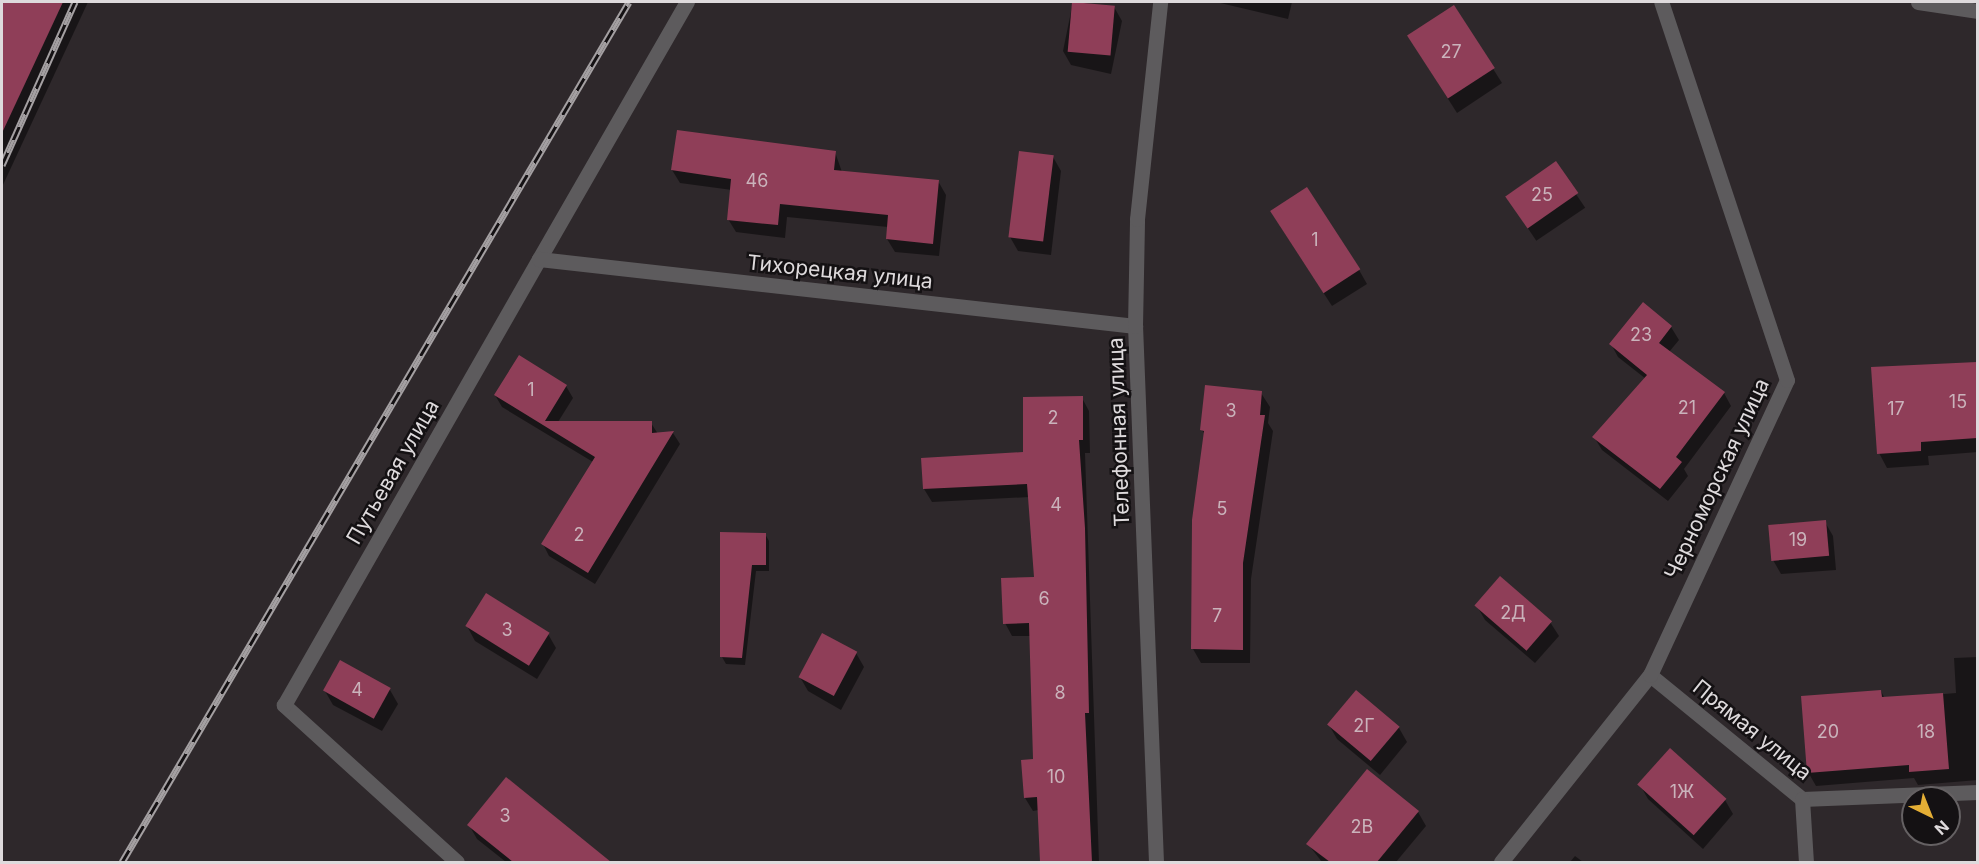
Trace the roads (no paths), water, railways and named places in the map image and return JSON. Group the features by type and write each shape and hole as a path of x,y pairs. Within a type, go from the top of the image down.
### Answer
{"street":[{"name":"Путьевая улица","path":"457,862 284,705 687,2"},
{"name":"Телефонная улица","path":"1156,862 1136,326 1137,219 1160,2"},
{"name":"Черноморская улица","path":"1501,862 1650,675 1787,380 1661,2"},
{"path":"1918,2 1977,11"},
{"name":"Тихорецкая улица","path":"539,259 1136,326"},
{"name":"Прямая улица","path":"1650,675 1802,799 1977,792"},
{"path":"1802,799 1806,862"}],"railway":[{"path":"2,165 75,2"},
{"path":"122,862 629,2"}]}
